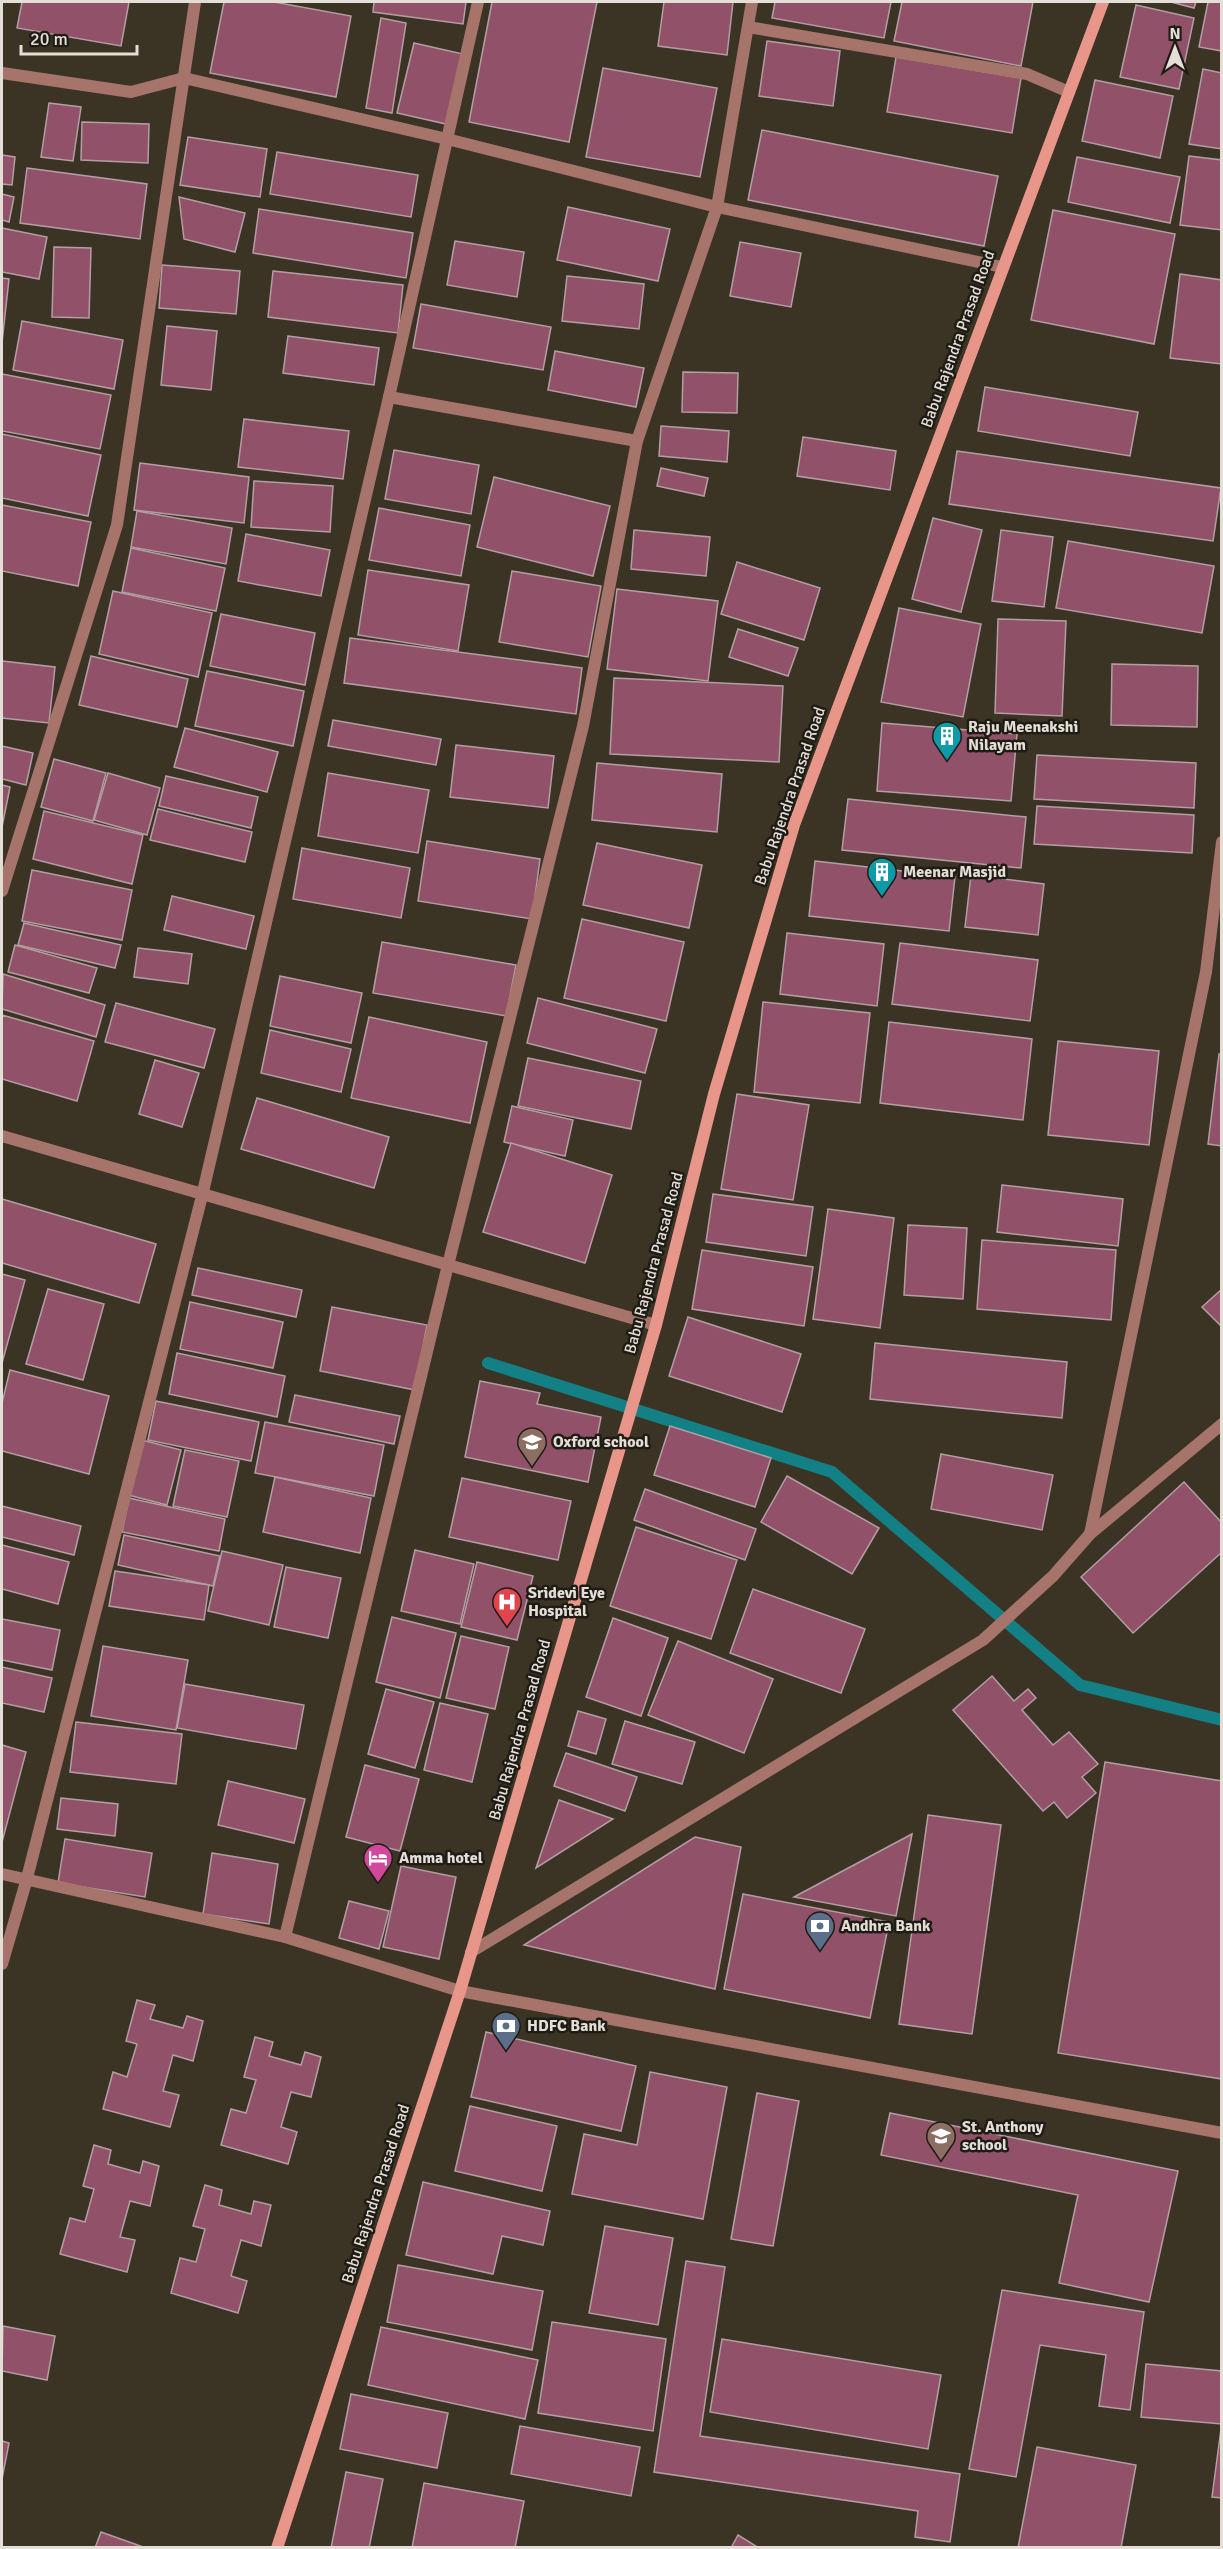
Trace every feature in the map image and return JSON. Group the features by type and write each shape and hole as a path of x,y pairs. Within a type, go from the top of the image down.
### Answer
{"street":[{"path":"2,891 117,525 195,2"},
{"path":"2,1964 26,1882 202,1196 389,397 478,2"},
{"path":"285,1937 448,1265 583,726 637,441 717,207 753,2"},
{"name":"Babu Rajendra Prasad Road","path":"278,2547 460,1991 656,1325 714,1094 794,825 1103,2"},
{"path":"748,27 1027,74 1069,92"},
{"path":"2,73 130,92 184,78 447,139 717,207 1002,267"},
{"path":"389,397 637,441"},
{"path":"1090,1534 1206,972 1221,842"},
{"path":"2,1136 202,1196 656,1325"},
{"path":"471,1952 983,1640 1053,1576 1090,1534 1221,1424"},
{"path":"2,1874 26,1882 285,1937 460,1991 1221,2133"}],"building":[{"path":"22,2 129,2 121,46 17,28"},
{"path":"224,2 274,2 351,16 336,97 210,73"},
{"path":"374,2 466,2 463,24 373,12"},
{"path":"492,2 597,2 569,142 469,122"},
{"path":"664,2 733,2 727,55 658,46"},
{"path":"775,2 891,2 884,38 772,18"},
{"path":"902,2 1033,2 1021,66 894,41"},
{"path":"1171,2 1196,2 1194,8"},
{"path":"1208,2 1222,2 1222,51 1199,47"},
{"path":"1136,5 1194,18 1179,89 1120,77"},
{"path":"381,18 406,23 392,113 366,108"},
{"path":"767,41 840,51 833,106 759,96"},
{"path":"414,43 463,54 446,124 397,113"},
{"path":"896,57 1021,78 1012,133 887,112"},
{"path":"603,68 717,88 700,177 586,157"},
{"path":"1203,69 1222,73 1222,149 1189,144"},
{"path":"1095,80 1173,96 1160,158 1082,141"},
{"path":"49,103 81,107 73,161 41,157"},
{"path":"82,122 149,124 148,163 81,160"},
{"path":"762,130 998,176 984,246 748,200"},
{"path":"188,137 267,149 260,197 180,185"},
{"path":"277,152 418,175 411,217 270,194"},
{"path":"2,155 15,157 12,185 2,184"},
{"path":"1189,156 1222,160 1222,230 1180,225"},
{"path":"1077,157 1180,177 1170,223 1068,202"},
{"path":"27,168 147,184 140,239 20,223"},
{"path":"2,194 14,197 9,222 2,220"},
{"path":"179,197 245,213 235,252 184,239"},
{"path":"568,207 670,229 658,281 557,260"},
{"path":"259,209 413,233 406,278 253,253"},
{"path":"1053,210 1175,234 1154,344 1031,320"},
{"path":"2,228 47,237 39,279 2,272"},
{"path":"455,241 524,252 517,297 447,285"},
{"path":"740,242 801,253 791,307 730,296"},
{"path":"54,247 91,248 89,318 52,317"},
{"path":"162,265 240,271 236,314 159,308"},
{"path":"273,271 403,285 398,333 268,317"},
{"path":"1180,274 1222,280 1222,364 1170,358"},
{"path":"567,276 644,284 639,329 562,321"},
{"path":"2,278 9,279 2,343"},
{"path":"421,304 551,327 543,370 413,348"},
{"path":"22,321 123,340 114,389 13,370"},
{"path":"167,326 217,331 211,390 161,385"},
{"path":"288,336 379,348 374,385 283,373"},
{"path":"555,351 644,368 636,407 548,390"},
{"path":"683,372 738,373 737,413 682,412"},
{"path":"2,374 111,395 100,449 2,431"},
{"path":"985,387 1138,412 1130,456 978,431"},
{"path":"244,419 349,431 343,479 238,467"},
{"path":"661,426 729,431 727,462 659,456"},
{"path":"2,434 101,455 88,516 2,498"},
{"path":"803,437 896,451 890,490 797,476"},
{"path":"394,450 479,465 471,514 385,499"},
{"path":"957,451 1221,488 1213,541 949,504"},
{"path":"140,463 249,477 244,523 134,510"},
{"path":"661,468 708,478 704,496 657,486"},
{"path":"494,477 610,506 593,576 477,547"},
{"path":"254,481 333,486 330,532 251,527"},
{"path":"2,505 91,522 78,586 2,571"},
{"path":"379,508 470,525 461,576 369,560"},
{"path":"137,511 232,528 226,564 131,547"},
{"path":"933,518 982,530 961,612 912,599"},
{"path":"634,530 710,537 706,576 631,569"},
{"path":"1001,530 1053,537 1044,607 992,601"},
{"path":"246,534 330,550 321,596 238,581"},
{"path":"1068,541 1214,566 1202,633 1056,608"},
{"path":"131,548 225,568 216,611 122,592"},
{"path":"737,562 820,588 804,640 721,614"},
{"path":"368,570 469,585 458,651 358,635"},
{"path":"512,571 601,586 588,657 499,642"},
{"path":"617,589 718,601 708,681 607,669"},
{"path":"113,591 212,613 198,677 99,654"},
{"path":"899,608 981,624 963,717 881,702"},
{"path":"221,614 315,633 305,685 210,666"},
{"path":"998,619 1066,621 1062,716 995,713"},
{"path":"738,629 798,648 788,676 729,657"},
{"path":"350,638 582,668 576,714 344,683"},
{"path":"91,656 188,679 177,727 79,705"},
{"path":"2,661 55,667 49,723 2,718"},
{"path":"1112,664 1198,666 1197,727 1111,725"},
{"path":"207,671 304,691 293,746 195,726"},
{"path":"614,678 783,686 779,762 610,754"},
{"path":"333,720 441,739 436,765 328,746"},
{"name":"Raju Meenakshi Nilayam","path":"882,723 1017,734 1011,801 877,791"},
{"path":"185,728 278,752 267,792 174,767"},
{"path":"456,745 554,756 548,808 450,797"},
{"path":"2,746 33,753 26,785 2,779"},
{"path":"1037,755 1196,763 1194,808 1034,799"},
{"path":"54,759 106,773 93,821 41,807"},
{"path":"597,763 722,774 717,832 592,820"},
{"path":"108,773 160,788 147,835 94,820"},
{"path":"328,773 429,790 418,853 318,836"},
{"path":"166,776 258,797 251,828 159,806"},
{"path":"2,785 10,787 2,827"},
{"path":"848,799 1026,817 1021,868 842,850"},
{"path":"1037,806 1194,815 1192,853 1034,844"},
{"path":"158,809 252,832 245,862 150,840"},
{"path":"44,811 143,835 132,884 33,859"},
{"path":"427,841 540,859 532,919 418,901"},
{"path":"597,843 702,865 689,928 583,905"},
{"path":"302,848 410,868 401,918 293,899"},
{"name":"Meenar Masjid","path":"815,861 955,877 949,931 809,916"},
{"path":"32,870 132,890 122,940 22,921"},
{"path":"971,875 1044,884 1038,935 965,927"},
{"path":"172,896 254,916 246,949 164,930"},
{"path":"582,919 684,942 666,1021 564,998"},
{"path":"24,923 121,945 115,968 18,945"},
{"path":"787,933 884,944 877,1006 780,994"},
{"path":"382,942 516,965 506,1016 373,993"},
{"path":"900,943 1038,960 1030,1021 892,1004"},
{"path":"15,945 97,968 89,993 8,972"},
{"path":"138,948 192,954 188,984 134,977"},
{"path":"3,974 105,1005 96,1037 2,1009"},
{"path":"280,976 362,993 351,1043 270,1026"},
{"path":"538,998 657,1029 645,1073 527,1043"},
{"path":"763,1002 870,1013 860,1103 754,1092"},
{"path":"116,1003 215,1029 204,1068 105,1042"},
{"path":"2,1015 94,1041 77,1101 2,1079"},
{"path":"369,1017 487,1042 470,1123 351,1098"},
{"path":"889,1022 1032,1039 1023,1120 880,1103"},
{"path":"270,1030 351,1049 341,1092 261,1073"},
{"path":"1058,1041 1159,1051 1149,1145 1048,1135"},
{"path":"1219,1054 1222,1054 1222,1146 1208,1144"},
{"path":"528,1058 641,1081 631,1129 518,1106"},
{"path":"155,1060 199,1073 182,1127 139,1114"},
{"path":"737,1094 809,1105 793,1200 721,1189"},
{"path":"257,1098 389,1137 374,1188 241,1149"},
{"path":"512,1106 573,1120 565,1156 504,1142"},
{"path":"511,1143 612,1175 585,1263 483,1232"},
{"path":"1002,1185 1123,1199 1118,1246 997,1232"},
{"path":"713,1194 813,1207 806,1256 706,1242"},
{"path":"2,1199 156,1244 139,1303 2,1263"},
{"path":"828,1209 894,1218 880,1328 813,1319"},
{"path":"908,1225 967,1228 963,1299 904,1295"},
{"path":"982,1240 1116,1250 1111,1320 977,1309"},
{"path":"702,1250 813,1267 804,1326 692,1309"},
{"path":"198,1268 302,1290 296,1317 192,1295"},
{"path":"2,1274 25,1280 2,1363"},
{"path":"48,1289 104,1304 83,1380 26,1364"},
{"path":"1222,1289 1222,1327 1202,1307"},
{"path":"190,1302 283,1322 273,1368 180,1349"},
{"path":"332,1307 427,1325 415,1390 320,1371"},
{"path":"688,1317 801,1354 782,1412 669,1376"},
{"path":"875,1343 1067,1362 1062,1418 870,1399"},
{"path":"177,1353 285,1376 277,1417 169,1394"},
{"path":"10,1370 109,1396 89,1474 2,1451 2,1403"},
{"path":"480,1381 540,1393 537,1404 601,1417 588,1482 465,1457"},
{"path":"295,1395 400,1416 394,1444 289,1422"},
{"path":"156,1401 259,1422 251,1461 148,1440"},
{"path":"265,1422 384,1445 374,1496 255,1473"},
{"path":"670,1426 771,1458 755,1507 654,1475"},
{"path":"142,1440 181,1450 167,1505 128,1495"},
{"path":"185,1450 239,1461 227,1517 173,1506"},
{"path":"941,1454 1053,1475 1042,1530 931,1509"},
{"path":"787,1476 879,1528 852,1574 761,1522"},
{"path":"275,1477 371,1498 360,1553 263,1532"},
{"path":"462,1478 571,1501 558,1560 449,1537"},
{"path":"1184,1482 1222,1523 1222,1552 1133,1633 1081,1577"},
{"path":"645,1489 756,1529 745,1560 634,1520"},
{"path":"129,1498 225,1519 219,1551 122,1532"},
{"path":"2,1506 81,1526 74,1555 2,1537"},
{"path":"636,1527 737,1560 711,1639 610,1606"},
{"path":"124,1535 220,1556 213,1586 118,1565"},
{"path":"2,1545 69,1562 58,1604 2,1589"},
{"path":"415,1550 474,1564 460,1624 401,1611"},
{"path":"222,1551 283,1565 269,1625 208,1611"},
{"path":"477,1562 533,1576 517,1640 461,1627"},
{"path":"286,1567 341,1578 328,1638 274,1627"},
{"path":"115,1571 209,1585 204,1620 109,1606"},
{"path":"753,1589 865,1629 841,1693 730,1653"},
{"path":"392,1617 456,1633 440,1698 376,1682"},
{"path":"613,1618 668,1638 641,1716 586,1697"},
{"path":"2,1619 60,1630 52,1670 2,1660"},
{"path":"461,1636 509,1647 495,1709 446,1698"},
{"path":"678,1641 773,1679 744,1753 648,1715"},
{"path":"103,1646 188,1660 176,1730 91,1716"},
{"path":"2,1667 52,1678 44,1712 2,1703"},
{"path":"992,1676 1014,1701 1028,1689 1036,1698 1022,1710 1053,1745 1069,1732 1098,1764 1082,1777 1096,1793 1067,1818 1054,1802 1043,1811 953,1710"},
{"path":"185,1684 304,1705 296,1749 177,1728"},
{"path":"386,1689 434,1702 415,1768 368,1754"},
{"path":"440,1703 488,1714 472,1782 424,1770"},
{"path":"578,1711 606,1719 596,1754 568,1746"},
{"path":"625,1721 695,1742 682,1784 612,1764"},
{"path":"76,1722 182,1734 176,1784 70,1772"},
{"path":"2,1745 26,1752 2,1842"},
{"path":"566,1753 637,1777 625,1811 554,1786"},
{"path":"1105,1762 1222,1781 1222,2079 1058,2053"},
{"path":"365,1765 419,1779 400,1851 346,1837"},
{"path":"228,1781 305,1799 294,1843 218,1825"},
{"path":"61,1798 118,1804 115,1836 57,1829"},
{"path":"559,1800 613,1819 536,1868"},
{"path":"928,1815 1001,1825 972,2034 899,2024"},
{"path":"912,1834 896,1916 794,1897"},
{"path":"695,1837 741,1847 715,1989 524,1945"},
{"path":"65,1839 152,1853 145,1897 58,1883"},
{"path":"212,1853 278,1864 269,1924 203,1914"},
{"path":"401,1866 456,1877 439,1959 383,1947"},
{"path":"743,1894 889,1922 870,2018 724,1989"},
{"path":"349,1901 389,1911 379,1949 339,1938"},
{"path":"137,2000 155,2005 150,2019 183,2028 187,2016 203,2021 193,2061 173,2055 163,2091 179,2095 170,2127 103,2109 113,2072 127,2077 137,2044 126,2041"},
{"path":"486,2032 636,2066 621,2131 471,2097"},
{"path":"255,2037 273,2042 269,2056 301,2065 305,2052 321,2057 311,2097 291,2092 281,2127 297,2132 288,2164 221,2145 231,2109 246,2113 256,2080 244,2077"},
{"path":"650,2072 727,2087 703,2219 572,2194 584,2134 637,2145"},
{"path":"757,2093 799,2101 773,2246 731,2239"},
{"path":"470,2106 557,2126 542,2191 455,2171"},
{"path":"890,2113 1178,2171 1149,2302 1059,2283 1078,2195 881,2155"},
{"path":"94,2145 111,2150 108,2164 140,2173 143,2161 159,2166 150,2206 130,2201 120,2237 135,2240 127,2272 60,2254 70,2218 85,2222 94,2189 83,2186"},
{"path":"423,2182 550,2211 543,2245 502,2236 493,2274 406,2255"},
{"path":"205,2185 222,2190 219,2205 251,2214 254,2201 271,2205 261,2246 241,2240 231,2276 247,2281 238,2313 171,2293 180,2258 196,2262 205,2229 193,2226"},
{"path":"605,2226 673,2238 658,2325 589,2313"},
{"path":"686,2261 725,2267 700,2436 960,2474 950,2542 915,2537 918,2511 654,2472"},
{"path":"398,2265 543,2291 532,2350 387,2322"},
{"path":"1002,2290 1144,2312 1130,2410 1099,2406 1106,2355 1040,2345 1016,2477 969,2469"},
{"path":"552,2322 666,2339 653,2431 538,2413"},
{"path":"3,2326 55,2336 47,2380 2,2371"},
{"path":"381,2327 538,2360 525,2419 368,2385"},
{"path":"722,2339 941,2375 928,2449 710,2412"},
{"path":"1146,2364 1222,2371 1222,2424 1141,2417"},
{"path":"351,2394 448,2413 437,2468 340,2449"},
{"path":"520,2426 640,2447 631,2496 511,2474"},
{"path":"1222,2429 1222,2498 1212,2497"},
{"path":"2,2441 9,2443 2,2479"},
{"path":"1037,2447 1136,2465 1121,2548 1018,2548"},
{"path":"346,2472 383,2479 369,2548 331,2548"},
{"path":"424,2483 524,2501 515,2548 412,2548"},
{"path":"101,2532 146,2548 95,2548"},
{"path":"738,2535 759,2548 731,2548"}],"waterway":[{"path":"488,1363 832,1472 1080,1685 1222,1720"}],"place":[{"name":"Raju Meenakshi Nilayam","path":"947,762"},
{"name":"Meenar Masjid","path":"882,898"},
{"name":"Oxford school","path":"532,1468"},
{"name":"Sridevi Eye Hospital","path":"507,1628"},
{"name":"Amma hotel","path":"378,1884"},
{"name":"Andhra Bank","path":"820,1952"},
{"name":"HDFC Bank","path":"506,2052"},
{"name":"St. Anthony school","path":"941,2162"}]}
